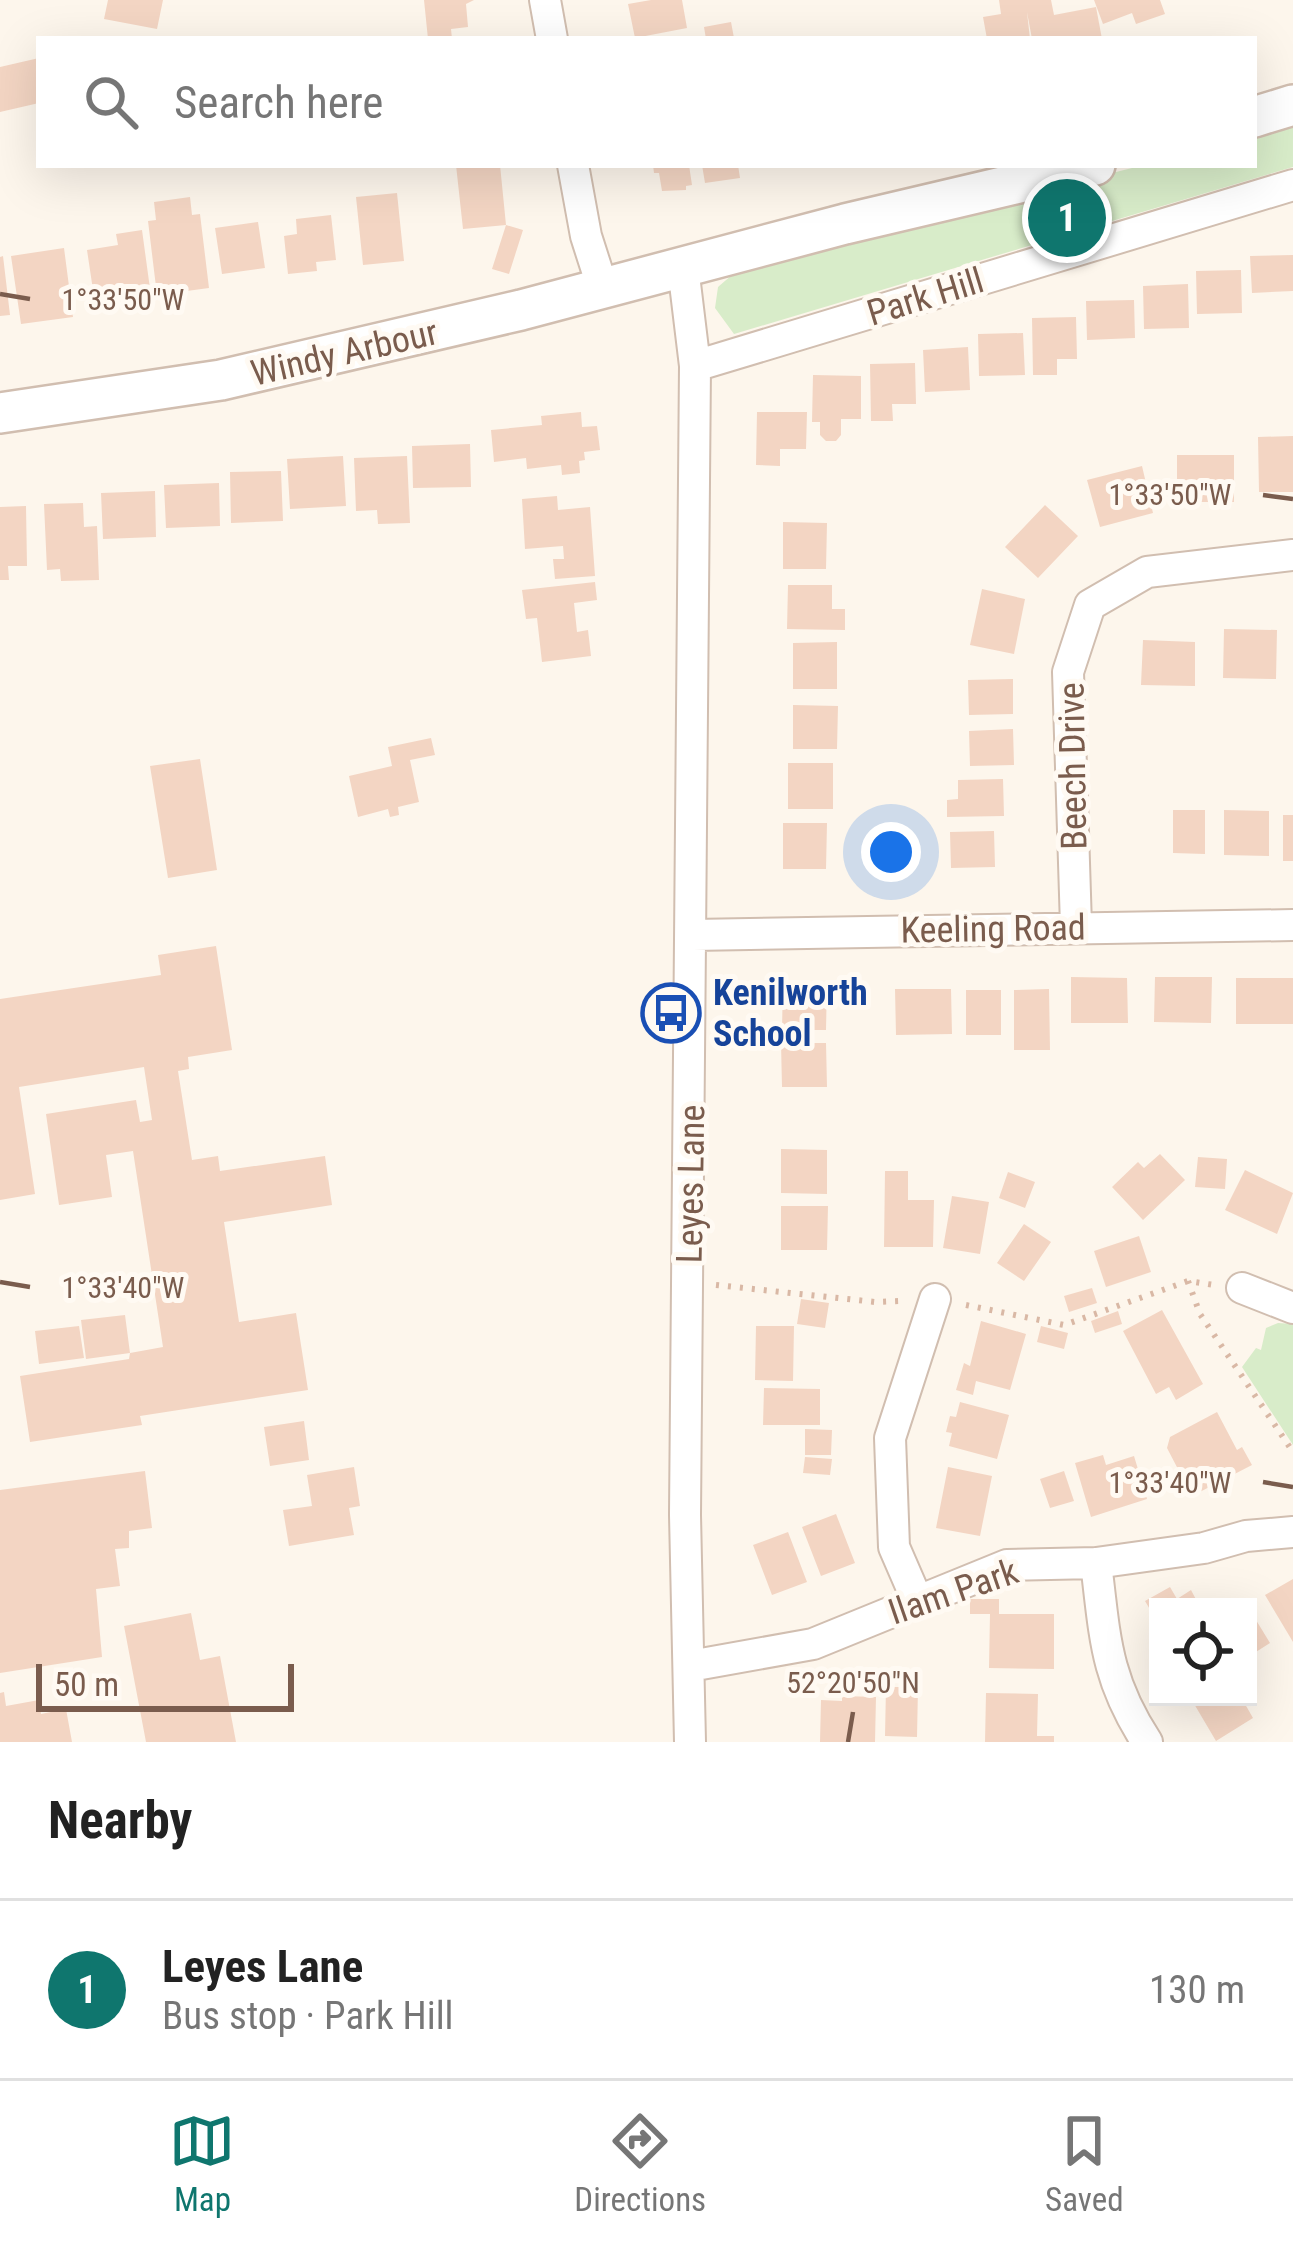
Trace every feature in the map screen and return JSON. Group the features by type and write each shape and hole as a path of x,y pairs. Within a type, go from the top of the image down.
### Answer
{"street":[{"path":"545,0 551,36"},
{"path":"1257,116 1293,105"},
{"path":"575,168 586,236 602,286"},
{"path":"683,267 1083,168"},
{"name":"Park Hill","path":"695,366 1293,185"},
{"name":"Windy Arbour","path":"0,413 221,380 683,267"},
{"name":"Leyes Lane","path":"683,267 695,366 685,1515 690,1742"},
{"name":"Beech Drive","path":"1076,926 1068,672 1090,605 1147,572 1293,555"},
{"name":"Keeling Road","path":"693,935 1293,925"},
{"path":"1242,1288 1293,1307"},
{"path":"917,1600 894,1547 890,1438 935,1299"},
{"name":"Ilam Park","path":"690,1666 813,1644 1006,1565 1096,1563 1293,1532"},
{"path":"1096,1563 1108,1661 1124,1706 1147,1742"}],"path":[{"path":"1188,1281 1200,1314 1293,1452"}],"green space":[{"path":"1293,120 1293,167 734,334 715,308 718,287 733,274 879,231 1132,168 1257,168 1257,131"},
{"path":"1293,1324 1293,1445 1242,1367 1256,1348 1261,1350 1266,1328"}],"building":[{"path":"108,0 163,0 157,29 104,19"},
{"path":"424,0 474,0 466,4 468,27 451,29 452,36 428,36"},
{"path":"682,0 687,28 635,36 628,4"},
{"path":"999,0 1051,0 1054,15 1096,7 1101,36 1031,36 1027,12 1030,36 986,36 983,17 1001,14"},
{"path":"1094,0 1160,0 1165,14 1136,24 1132,13 1103,24"},
{"path":"731,22 734,36 706,36 704,27"},
{"path":"36,59 36,104 0,112 0,67"},
{"path":"456,168 500,168 506,225 463,229"},
{"path":"653,168 689,168 692,185 686,190 662,191 659,173"},
{"path":"702,168 738,168 740,178 705,183"},
{"path":"397,193 404,261 363,265 356,197"},
{"path":"190,197 192,215 200,214 209,288 157,295 148,221 156,220 154,202"},
{"path":"331,215 336,260 316,262 317,271 288,274 284,236 297,234 296,219"},
{"path":"258,222 265,268 222,274 215,228"},
{"path":"506,225 523,230 509,274 492,269"},
{"path":"142,230 151,296 125,300 123,286 93,290 87,250 118,245 116,234"},
{"path":"64,248 73,317 21,324 11,256"},
{"path":"1293,255 1293,291 1252,293 1250,256"},
{"path":"0,257 10,315 0,316"},
{"path":"1241,270 1242,313 1197,314 1196,271"},
{"path":"1188,284 1189,328 1144,329 1143,286"},
{"path":"1134,300 1135,338 1087,340 1086,301"},
{"path":"1076,317 1077,359 1057,359 1057,375 1033,375 1032,318"},
{"path":"1023,333 1025,375 979,376 978,334"},
{"path":"968,347 970,390 925,392 923,350"},
{"path":"915,363 916,404 892,404 893,421 871,421 870,364"},
{"path":"813,375 861,376 861,419 841,419 836,441 826,441 820,435 820,422 812,422"},
{"path":"581,412 582,427 597,426 600,450 584,452 580,473 562,475 561,465 527,469 526,458 494,462 491,430 542,425 541,416"},
{"path":"757,412 807,412 806,449 780,449 780,466 756,465"},
{"path":"1293,436 1293,492 1259,492 1258,437"},
{"path":"470,444 471,487 413,488 412,446"},
{"path":"1177,455 1234,455 1234,502 1177,502"},
{"path":"343,456 346,506 290,509 287,459"},
{"path":"407,456 410,523 378,524 377,510 356,511 354,458"},
{"path":"1142,466 1153,513 1100,527 1087,480"},
{"path":"281,471 283,521 231,523 230,472"},
{"path":"219,483 220,526 166,528 164,485"},
{"path":"155,491 156,537 103,539 101,493"},
{"path":"557,496 558,510 590,507 595,576 555,579 553,559 564,559 563,546 525,549 522,499"},
{"path":"83,503 84,527 97,526 99,580 61,581 60,569 47,570 44,504"},
{"path":"1045,505 1078,536 1038,578 1005,547"},
{"path":"26,506 27,566 8,566 9,580 0,580 0,507"},
{"path":"783,522 827,523 826,569 783,569"},
{"path":"595,582 597,600 574,603 577,632 588,630 591,656 542,662 537,618 526,619 522,590"},
{"path":"788,585 832,585 832,609 845,609 845,630 787,629"},
{"path":"982,589 1025,599 1014,654 970,645"},
{"path":"1224,629 1277,630 1276,679 1223,678"},
{"path":"1143,640 1195,642 1195,686 1141,685"},
{"path":"837,642 837,689 793,689 793,643"},
{"path":"1013,679 1013,714 969,715 968,680"},
{"path":"793,705 838,706 837,749 793,749"},
{"path":"1013,729 1014,765 970,766 969,731"},
{"path":"431,738 435,755 410,760 419,802 398,807 399,815 390,817 388,809 358,817 349,776 392,766 388,747"},
{"path":"200,759 217,870 168,878 150,766"},
{"path":"788,763 833,763 833,809 788,809"},
{"path":"1003,779 1004,816 947,817 947,800 958,799 958,780"},
{"path":"1173,810 1205,810 1205,854 1173,853"},
{"path":"1224,810 1269,811 1269,856 1224,855"},
{"path":"1283,815 1293,815 1293,861 1283,861"},
{"path":"783,823 827,823 826,869 783,869"},
{"path":"994,831 995,867 951,868 950,832"},
{"path":"216,946 232,1050 188,1057 189,1069 178,1071 192,1160 218,1156 220,1171 325,1156 332,1205 224,1222 239,1322 296,1313 308,1390 140,1416 142,1425 30,1442 20,1376 129,1359 130,1353 163,1347 133,1151 106,1155 112,1197 59,1205 46,1114 136,1100 140,1122 152,1120 144,1067 19,1087 35,1194 0,1200 0,999 161,975 158,955"},
{"path":"1071,977 1127,978 1128,1023 1071,1023"},
{"path":"1155,977 1212,977 1211,1023 1154,1022"},
{"path":"1236,978 1293,978 1293,1024 1236,1024"},
{"path":"783,981 827,982 826,1030 782,1030"},
{"path":"895,989 951,989 952,1034 896,1035"},
{"path":"1049,989 1050,1050 1014,1050 1014,990"},
{"path":"966,990 1001,990 1001,1035 966,1035"},
{"path":"781,1043 826,1043 827,1087 782,1087"},
{"path":"781,1149 827,1150 827,1194 781,1193"},
{"path":"1160,1154 1185,1180 1143,1220 1112,1187 1138,1162 1144,1168"},
{"path":"1198,1157 1227,1159 1225,1189 1195,1187"},
{"path":"1245,1170 1293,1193 1277,1234 1225,1210"},
{"path":"885,1171 908,1171 908,1200 934,1200 933,1247 884,1247"},
{"path":"1008,1172 1035,1182 1025,1208 999,1198"},
{"path":"952,1196 989,1202 980,1254 943,1248"},
{"path":"781,1206 828,1206 827,1250 781,1250"},
{"path":"1024,1224 1051,1242 1024,1281 997,1263"},
{"path":"1139,1236 1151,1272 1106,1287 1094,1251"},
{"path":"1092,1288 1097,1303 1069,1312 1064,1296"},
{"path":"801,1299 829,1303 825,1328 797,1324"},
{"path":"1162,1310 1203,1384 1176,1400 1169,1387 1156,1394 1123,1331"},
{"path":"1118,1311 1122,1324 1095,1333 1091,1321"},
{"path":"125,1315 130,1353 86,1359 81,1320"},
{"path":"981,1321 1026,1334 1010,1390 976,1381 973,1395 956,1390 964,1363 970,1366"},
{"path":"79,1326 84,1358 39,1364 35,1331"},
{"path":"756,1326 794,1326 793,1381 755,1380"},
{"path":"1041,1326 1068,1333 1064,1349 1037,1342"},
{"path":"764,1388 820,1389 820,1425 763,1425"},
{"path":"960,1402 1009,1415 997,1459 949,1446 950,1416 956,1417"},
{"path":"1217,1412 1237,1450 1242,1447 1252,1465 1192,1496 1167,1448 1170,1437"},
{"path":"304,1421 309,1460 270,1466 264,1427"},
{"path":"805,1429 832,1430 831,1455 805,1455"},
{"path":"1103,1455 1106,1465 1134,1456 1147,1499 1091,1517 1075,1463"},
{"path":"805,1457 832,1459 830,1475 803,1473"},
{"path":"354,1467 360,1506 349,1508 354,1535 289,1546 283,1510 312,1506 307,1475"},
{"path":"948,1467 992,1476 980,1536 936,1528"},
{"path":"145,1471 152,1528 129,1531 129,1548 115,1549 120,1586 96,1589 102,1657 0,1673 0,1490"},
{"path":"1064,1471 1074,1501 1050,1508 1040,1479"},
{"path":"836,1514 855,1563 821,1576 802,1527"},
{"path":"788,1532 807,1582 772,1595 753,1545"},
{"path":"1293,1579 1293,1642 1265,1595"},
{"path":"1170,1587 1176,1598 1150,1598"},
{"path":"970,1599 999,1599 999,1614 1054,1614 1054,1669 989,1668 990,1614 970,1614"},
{"path":"191,1613 200,1660 220,1656 236,1742 146,1742 124,1626"},
{"path":"1257,1622 1270,1643 1257,1651"},
{"path":"886,1687 918,1687 917,1737 885,1736"},
{"path":"4,1692 6,1706 39,1700 41,1714 66,1709 72,1742 0,1742 0,1693"},
{"path":"986,1693 1038,1694 1037,1736 1054,1736 1054,1742 985,1742"},
{"path":"842,1696 876,1697 875,1742 820,1742 821,1700 842,1701"},
{"path":"1195,1706 1246,1706 1253,1718 1216,1741"}],"place":[{"name":"Leyes Lane","path":"1067,218"},
{"name":"Kenilworth School","path":"671,1013"}]}
